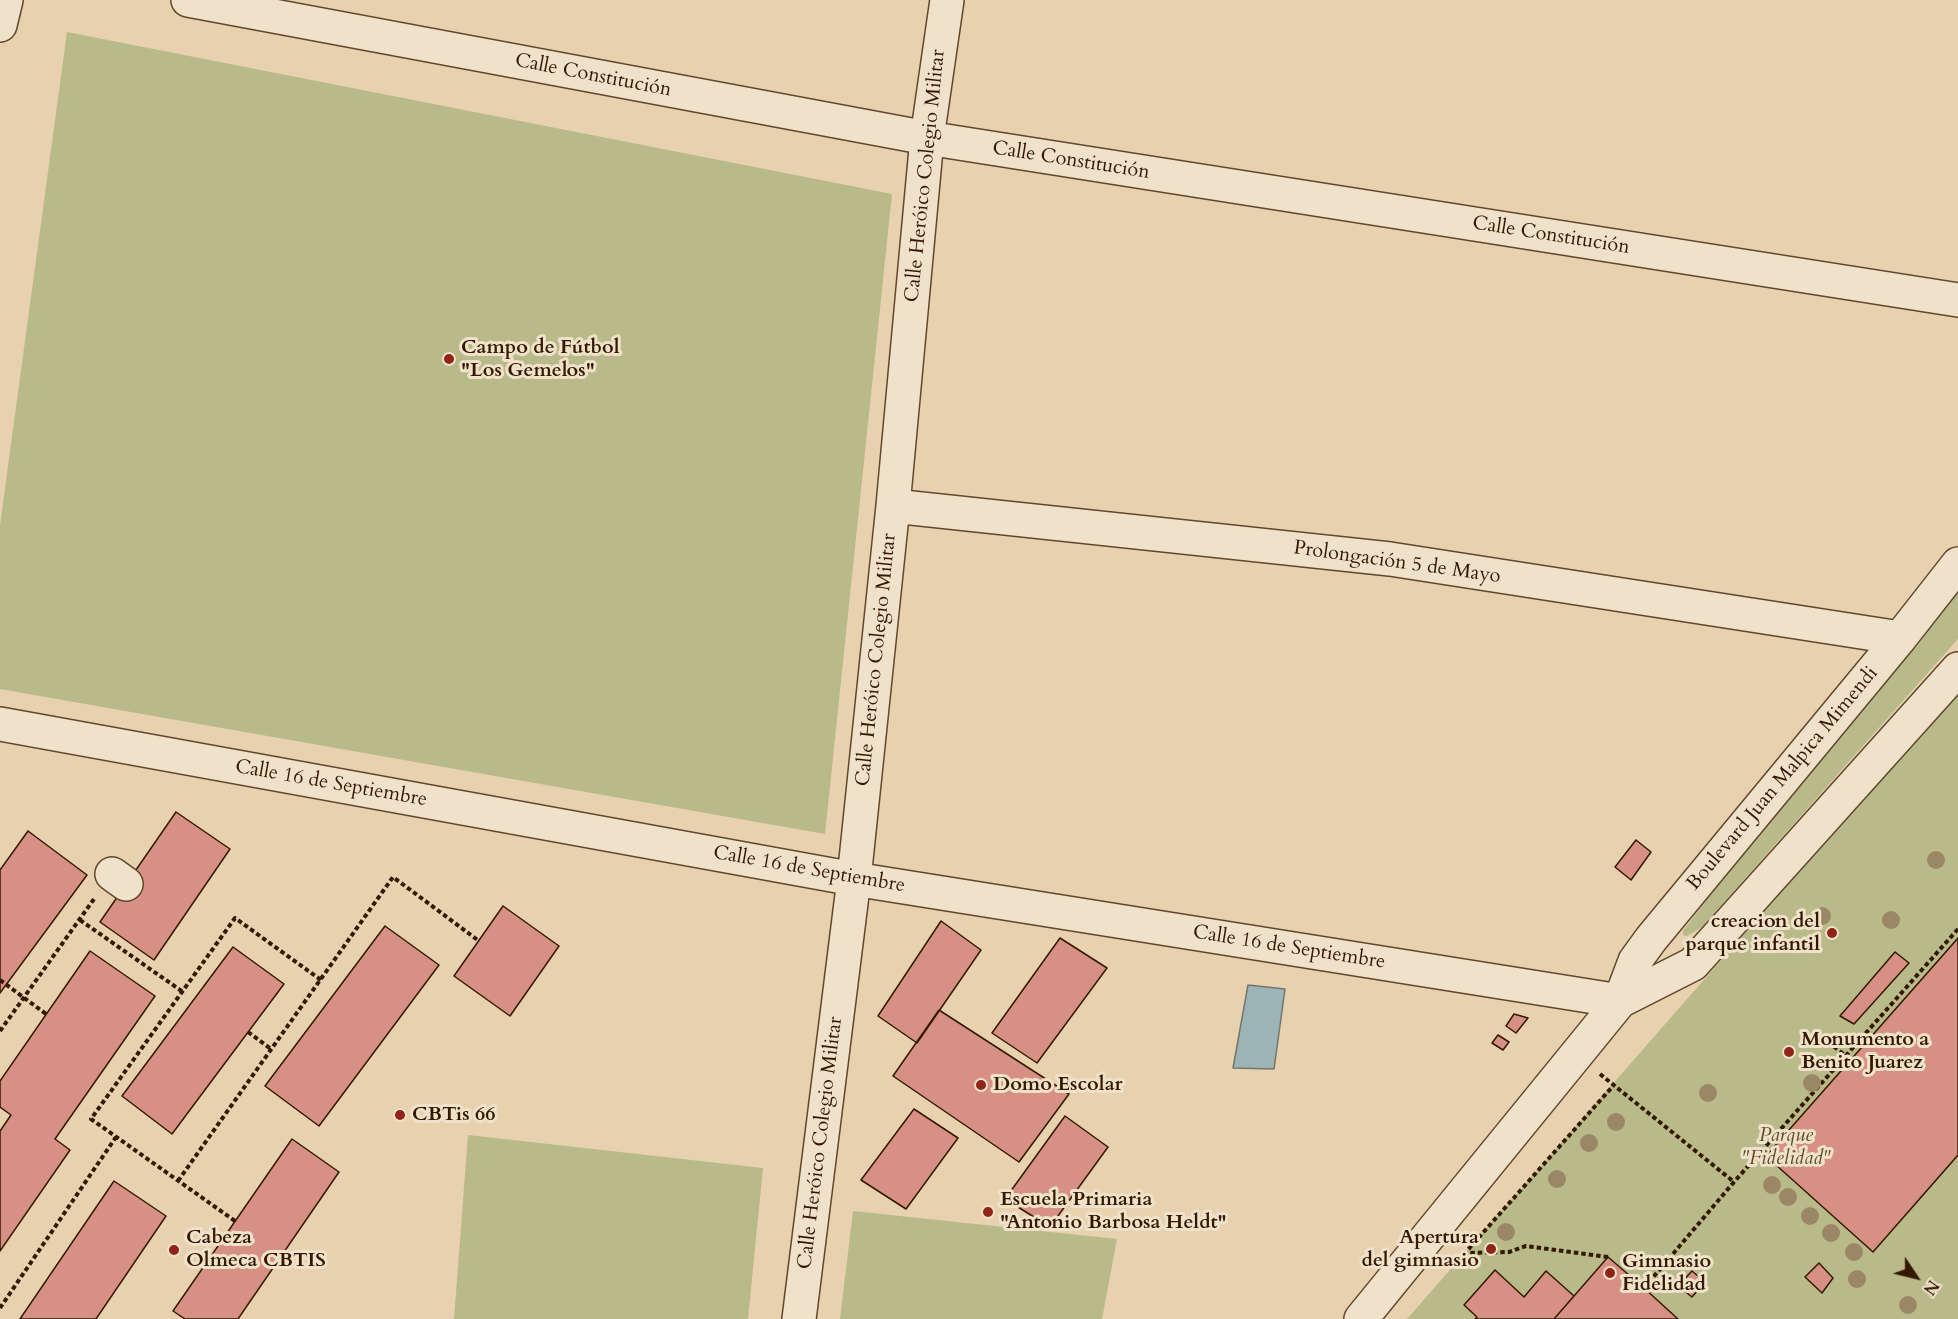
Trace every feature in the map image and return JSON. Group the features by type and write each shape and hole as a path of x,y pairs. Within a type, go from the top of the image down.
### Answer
{"street":[{"path":"0,25 6,0"},
{"name":"Calle Constitución","path":"188,0 927,138 1958,300"},
{"name":"Calle Heróico Colegio Militar","path":"800,1319 854,879 893,506 927,138 947,0"},
{"name":"Prolongación 5 de Mayo","path":"893,506 1390,559 1899,638"},
{"name":"Boulevard Juan Malpica Mimendi","path":"1364,1318 1620,1001 1635,960 1646,946 1958,564"},
{"name":"Boulevard Juan Malpica Mimendi","path":"1620,1001 1693,964 1958,669"},
{"name":"Calle 16 de Septiembre","path":"0,724 854,879 1620,1001"}],"path":[{"path":"178,1180 393,877 478,941"},
{"path":"0,1031 80,920 119,879"},
{"path":"235,1221 91,1119 236,918 321,980"},
{"path":"80,920 183,992"},
{"path":"1644,1288 1734,1182 1958,929"},
{"path":"0,980 46,1014"},
{"path":"248,1032 272,1049"},
{"path":"1822,1037 1846,1056"},
{"path":"1576,1055 1734,1182"},
{"path":"1608,1257 1526,1246 1509,1252 1465,1253 1613,1086"},
{"path":"0,1308 116,1137"}],"green space":[{"name":"Campo de Fútbol \"Los Gemelos\"","path":"67,32 892,194 825,834 0,689 0,525"},
{"path":"1958,581 1958,639 1702,927 1687,936 1683,935 1683,931 1795,782"},
{"name":"Parque \"Fidelidad\"","path":"1958,695 1958,1319 1407,1319 1744,934"},
{"path":"468,1135 763,1168 748,1319 454,1319"},
{"path":"853,1211 1117,1239 1102,1319 840,1319"}],"water":[{"path":"1248,985 1285,989 1274,1069 1233,1068"}],"building":[{"path":"176,812 230,849 154,960 100,922"},
{"path":"28,831 87,875 0,993 0,870"},
{"path":"1636,840 1651,852 1631,880 1615,867"},
{"path":"503,906 559,946 510,1016 454,976"},
{"path":"941,921 981,950 917,1043 878,1016"},
{"path":"385,926 439,965 319,1126 265,1086"},
{"path":"1060,938 1107,968 1037,1063 992,1033"},
{"path":"1958,938 1958,1155 1873,1252 1766,1156"},
{"path":"233,947 284,984 172,1134 122,1096"},
{"path":"90,951 155,996 55,1139 70,1150 0,1251 0,1131 11,1115 0,1107 0,1081"},
{"path":"1895,952 1909,963 1854,1024 1840,1016"},
{"name":"Domo Escolar","path":"939,1010 1069,1094 1019,1162 893,1076"},
{"path":"1514,1014 1528,1018 1516,1033 1506,1026"},
{"path":"1498,1035 1509,1042 1503,1050 1492,1043"},
{"path":"914,1109 958,1138 906,1209 861,1180"},
{"path":"1065,1116 1108,1147 1050,1227 1005,1199"},
{"path":"292,1139 339,1172 238,1319 185,1319 173,1311"},
{"path":"114,1181 166,1216 96,1319 20,1319"},
{"name":"Gimnasio Fidelidad","path":"1608,1257 1644,1288 1678,1319 1554,1319"},
{"path":"1819,1263 1833,1278 1822,1293 1805,1277"},
{"path":"1495,1270 1524,1297 1546,1271 1574,1296 1554,1319 1475,1319 1477,1317 1464,1305"},
{"path":"1692,1271 1705,1282 1692,1297 1678,1286"}],"place":[{"name":"Campo de Fútbol \"Los Gemelos\"","path":"449,359"},
{"name":"creacion del parque infantil","path":"1832,933"},
{"name":"Monumento a Benito Juarez","path":"1789,1052"},
{"name":"Domo Escolar","path":"981,1085"},
{"name":"CBTis 66","path":"400,1115"},
{"name":"Escuela Primaria \"Antonio Barbosa Heldt\"","path":"988,1212"},
{"name":"Apertura del gimnasio","path":"1491,1249"},
{"name":"Cabeza Olmeca CBTIS","path":"174,1250"},
{"name":"Gimnasio Fidelidad","path":"1610,1273"}]}
